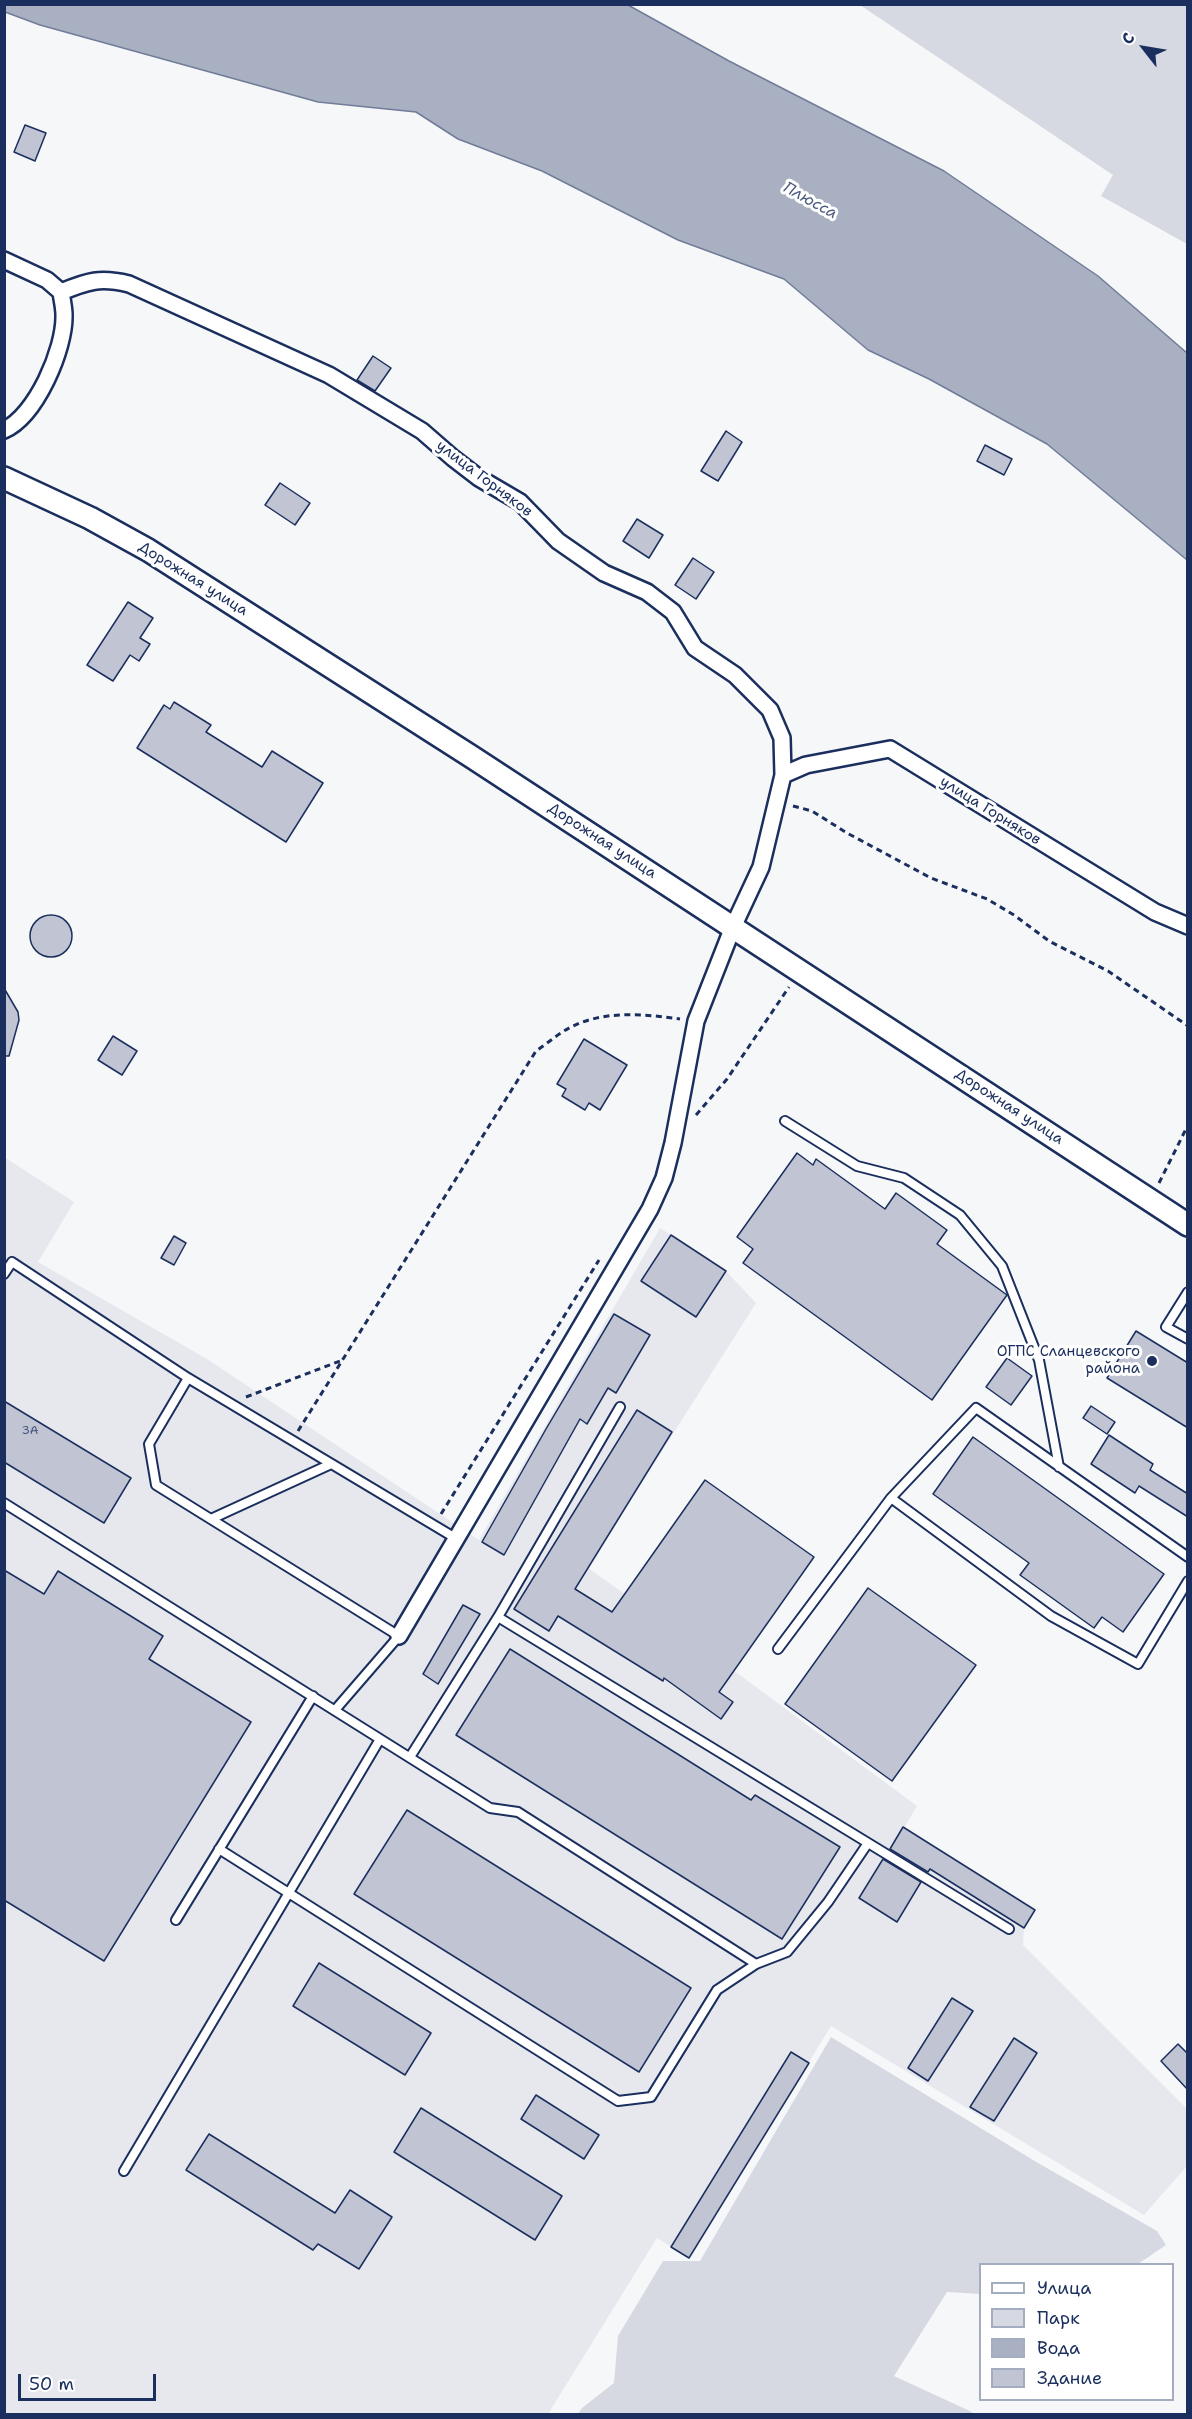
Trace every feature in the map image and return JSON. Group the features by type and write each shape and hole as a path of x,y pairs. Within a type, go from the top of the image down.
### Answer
{"street":[{"path":"4,260 47,280 61,292 64,316 59,348 47,379 32,405 15,425 4,430"},
{"name":"улица Горняков","path":"61,292 90,280 108,279 129,284 330,375 422,430 470,471 520,502 558,541 604,573 647,592 673,612 695,648 735,675 770,710 782,738 783,776 761,867 733,927 696,1021 673,1143 664,1178 650,1209 399,1636"},
{"name":"Дорожная улица","path":"4,478 90,518 148,550 733,927 1188,1225"},
{"name":"улица Горняков","path":"783,776 806,765 890,749 1155,912 1188,926"}],"lane":[{"path":"785,1120 857,1166 904,1178 960,1215 1002,1266 1039,1360 1059,1467"},
{"path":"4,1274 12,1262 188,1378 458,1539"},
{"path":"1188,1292 1166,1327 1188,1339"},
{"path":"188,1378 149,1444 156,1485 399,1636 335,1710"},
{"path":"410,1757 498,1617 620,1407"},
{"path":"778,1649 891,1498 976,1408 1188,1557"},
{"path":"211,1519 331,1464"},
{"path":"891,1498 1051,1616 1138,1664 1188,1581"},
{"path":"4,1503 490,1808 518,1812 756,1964"},
{"path":"498,1617 1009,1929"},
{"path":"176,1920 313,1696"},
{"path":"124,2171 380,1738"},
{"path":"219,1849 618,2101 651,2097 717,1990 756,1964 787,1952 828,1902 868,1844"}],"path":[{"path":"777,801 812,811 931,878 987,899 1014,915 1049,941 1108,971 1188,1026"},
{"path":"292,1440 536,1051 572,1027 612,1016 641,1014 696,1021"},
{"path":"1150,1200 1188,1125"},
{"path":"230,1403 342,1361"}],"shaded area":[{"path":"4,1157 74,1202 38,1262 207,1359 479,1540 660,1228 726,1271 756,1303 588,1568 733,1670 917,1806 904,1828 1035,1910 1024,1928 1023,1945 1187,2109 1187,2166 1144,2215 831,2026 689,2258 657,2238 548,2414 5,2414"}],"green space":[{"path":"860,5 1187,5 1187,244 1101,196 1113,175"},
{"path":"831,2037 1038,2163 1157,2231 1166,2245 1139,2263 979,2263 979,2294 947,2292 894,2376 972,2412 971,2414 578,2414 582,2408 614,2383 618,2336 663,2261 700,2261"}],"water":[{"name":"Плюсса","path":"4,5 628,5 729,61 944,171 1098,276 1187,353 1187,560 1047,444 929,379 868,350 784,279 678,240 542,171 458,139 416,112 318,102 40,25 5,12"}],"building":[{"path":"25,125 46,133 35,161 14,152"},
{"path":"373,356 391,368 375,391 357,380"},
{"path":"726,431 742,442 718,481 701,471"},
{"path":"985,445 1012,459 1004,475 977,461"},
{"path":"280,483 310,503 295,525 265,505"},
{"path":"637,519 663,535 649,558 623,541"},
{"path":"693,558 714,572 696,599 675,585"},
{"path":"128,602 153,618 140,638 150,644 139,661 130,655 113,681 87,665"},
{"path":"174,702 211,725 206,732 262,767 272,751 323,783 286,842 137,748 164,705 170,709"},
{"path":"51,915 66,921 72,936 66,951 51,957 36,951 30,936 36,921"},
{"path":"4,988 18,1012 19,1020 9,1056 4,1056"},
{"path":"113,1036 137,1051 122,1075 98,1060"},
{"path":"584,1039 627,1065 600,1110 589,1103 585,1110 562,1096 566,1089 557,1084"},
{"path":"797,1153 813,1165 816,1159 885,1209 896,1193 947,1230 937,1244 1007,1295 932,1400 743,1263 753,1249 737,1237"},
{"path":"671,1235 726,1271 696,1317 641,1281"},
{"path":"174,1236 186,1243 174,1265 161,1258"},
{"path":"614,1314 650,1335 616,1393 608,1388 587,1424 580,1419 504,1555 482,1542"},
{"path":"1136,1331 1188,1363 1188,1428 1107,1378"},
{"path":"1007,1358 1032,1376 1011,1405 986,1387"},
{"path":"4,1401 131,1478 104,1523 4,1462"},
{"path":"1091,1406 1115,1422 1107,1434 1083,1418"},
{"path":"637,1410 672,1432 575,1589 612,1612 705,1480 814,1557 719,1692 733,1702 721,1719 664,1678 663,1681 558,1616 549,1631 514,1609"},
{"path":"1109,1435 1153,1464 1150,1470 1188,1494 1188,1517 1139,1486 1135,1493 1091,1464"},
{"path":"973,1437 1164,1574 1123,1632 1102,1617 1094,1628 1020,1575 1029,1563 933,1494"},
{"path":"4,1570 44,1594 58,1571 163,1636 149,1659 251,1722 104,1961 4,1900"},
{"path":"868,1588 976,1665 892,1781 785,1704"},
{"path":"463,1605 480,1614 438,1684 423,1674"},
{"path":"510,1649 751,1800 755,1795 840,1847 782,1939 456,1735"},
{"path":"407,1810 691,1988 639,2072 354,1894"},
{"path":"903,1827 1035,1910 1024,1928 930,1869 928,1872 890,1849"},
{"path":"883,1859 921,1882 897,1922 859,1898"},
{"path":"319,1963 431,2033 405,2075 293,2006"},
{"path":"952,1998 973,2011 928,2081 908,2068"},
{"path":"1014,2038 1037,2053 994,2121 970,2107"},
{"path":"1178,2044 1188,2054 1188,2090 1161,2061"},
{"path":"791,2052 809,2063 689,2258 671,2247"},
{"path":"536,2095 599,2135 584,2159 521,2119"},
{"path":"421,2108 562,2196 535,2240 394,2152"},
{"path":"209,2134 335,2213 350,2190 392,2217 359,2269 318,2244 313,2250 186,2170"}],"place":[{"name":"ОГПС Сланцевского района","path":"1152,1361"}]}
